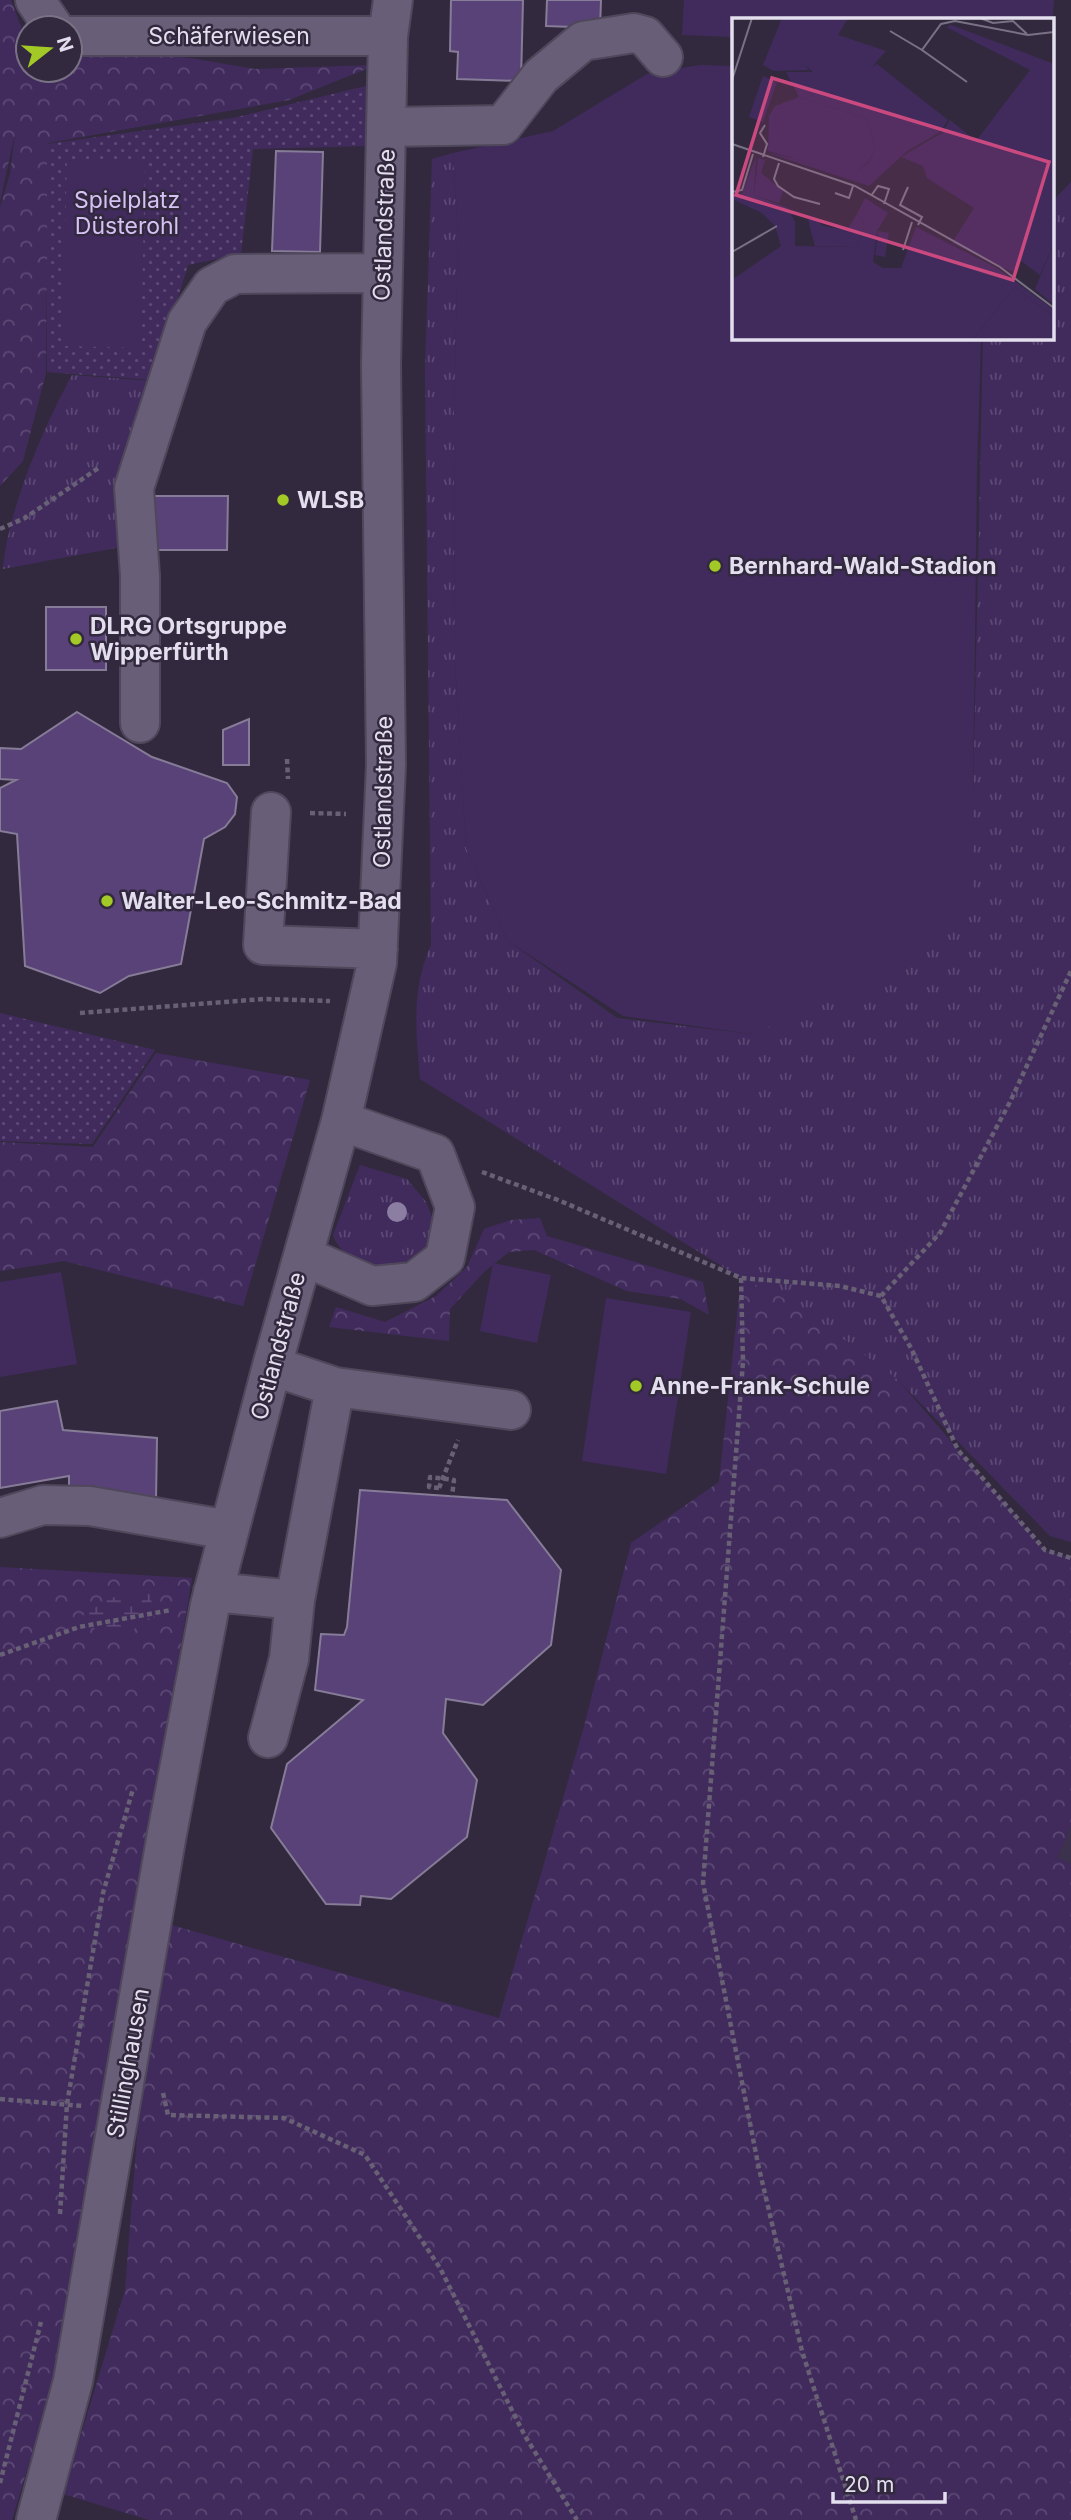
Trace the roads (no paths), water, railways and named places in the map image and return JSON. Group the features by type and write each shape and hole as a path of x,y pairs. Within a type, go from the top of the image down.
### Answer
{"street":[{"name":"Schäferwiesen","path":"84,35 391,18"},
{"name":"Ostlandstraße","path":"212,1598 272,1366 341,1121 369,1003 378,949 386,765 382,273 391,18"},
{"path":"387,127 503,125 541,76 583,41 634,33 645,36 663,57"},
{"path":"140,723 140,576 134,488 187,322 212,286 235,274 382,273"},
{"path":"271,812 263,945 378,949"},
{"path":"303,1256 372,1286 414,1283 445,1258 455,1207 435,1154 341,1121"},
{"path":"272,1366 335,1387 511,1410"},
{"path":"268,1738 289,1659 295,1600 335,1387"},
{"path":"0,1517 43,1505 90,1506 229,1530"},
{"path":"212,1598 295,1600"},
{"name":"Stillinghausen","path":"36,2520 73,2381 166,1839 212,1598"}],"place":[{"name":"WLSB","path":"283,500"},
{"name":"Bernhard-Wald-Stadion","path":"715,566"},
{"name":"DLRG Ortsgruppe Wipperfürth","path":"76,639"},
{"name":"Walter-Leo-Schmitz-Bad","path":"107,901"},
{"name":"Anne-Frank-Schule","path":"636,1386"}],"park label":[{"name":"Spielplatz Düsterohl","path":"127,213"}]}
